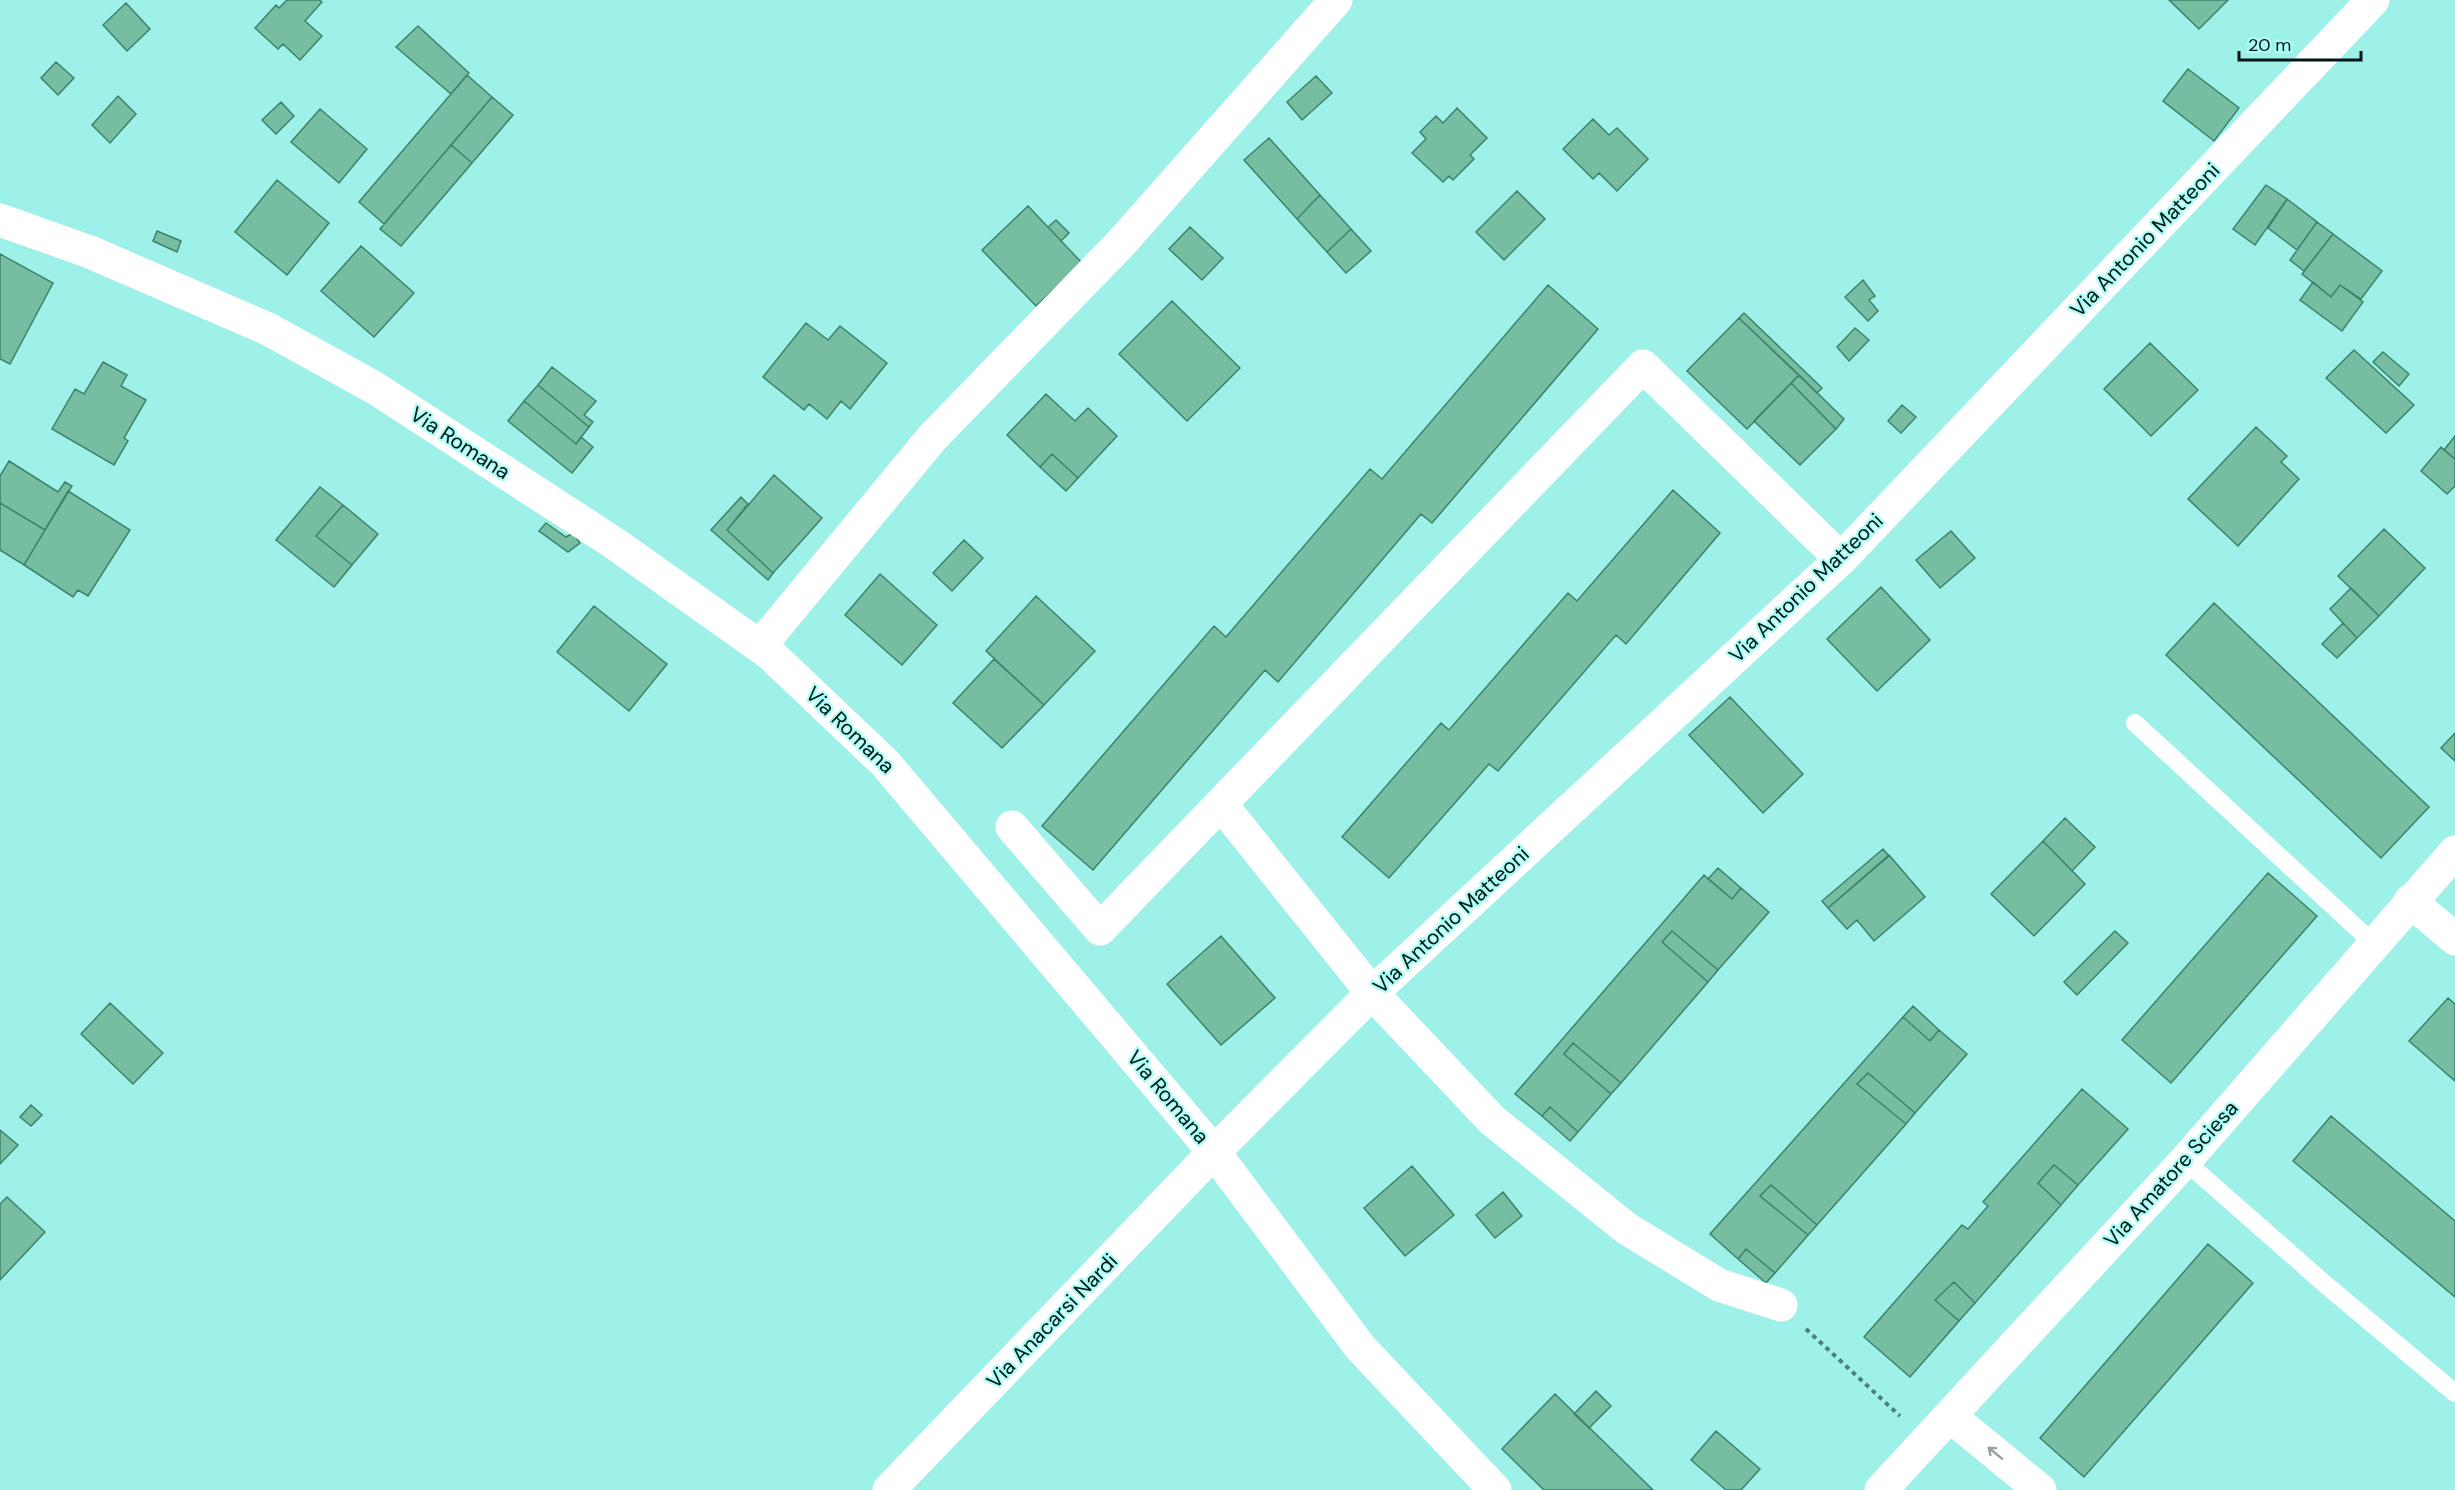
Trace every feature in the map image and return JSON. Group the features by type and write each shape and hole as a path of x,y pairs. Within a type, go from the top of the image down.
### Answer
{"street":[{"path":"760,646 932,438 1122,242 1336,0"},
{"name":"Via Antonio Matteoni","path":"1214,1152 1372,993 1840,559 2373,0"},
{"name":"Via Romana","path":"0,220 90,252 268,329 375,388 614,543 760,646 885,763 1214,1152 1360,1347 1495,1490"},
{"path":"1012,827 1100,929 1643,366 1840,559"},
{"path":"1221,804 1372,993 1492,1120 1626,1228 1719,1285 1781,1305"},
{"name":"Via Amatore Sciesa","path":"1881,1490 2185,1161 2373,943 2455,852"},
{"path":"2410,901 2455,939"},
{"name":"Via Anacarsi Nardi","path":"889,1490 1214,1152"},
{"path":"1950,1416 2040,1490"}],"lane":[{"path":"2135,723 2373,943"},
{"path":"2185,1161 2326,1285 2455,1393"}],"path":[{"path":"1781,1305 1926,1441"}],"building":[{"path":"287,0 319,0 322,2 305,21 322,36 300,60 283,44 278,49 255,28 276,5 279,8"},
{"path":"2169,0 2228,0 2199,29"},
{"path":"126,3 150,29 127,51 103,25"},
{"path":"418,26 469,73 451,94 396,47"},
{"path":"56,62 74,78 58,95 41,78"},
{"path":"2188,69 2239,108 2214,141 2163,101"},
{"path":"467,75 492,97 384,224 359,202"},
{"path":"1316,76 1332,93 1302,120 1287,102"},
{"path":"118,96 136,114 110,143 92,125"},
{"path":"492,97 513,115 472,163 451,145"},
{"path":"281,102 294,116 276,134 262,120"},
{"path":"1457,108 1487,138 1470,155 1474,159 1453,180 1449,176 1443,182 1412,153 1426,139 1420,132 1436,116 1443,123"},
{"path":"320,109 367,149 339,183 291,142"},
{"path":"1593,119 1609,135 1617,128 1648,159 1617,191 1599,173 1593,179 1563,149"},
{"path":"1269,138 1320,195 1297,219 1244,160"},
{"path":"451,145 472,163 401,246 380,229"},
{"path":"277,180 329,223 287,275 235,232"},
{"path":"2266,185 2287,199 2255,245 2233,229"},
{"path":"1517,191 1545,219 1504,260 1476,232"},
{"path":"1320,195 1351,229 1327,252 1297,219"},
{"path":"2287,199 2317,222 2297,250 2268,228"},
{"path":"1028,206 1082,263 1036,306 982,250"},
{"path":"1056,220 1069,233 1061,241 1048,227"},
{"path":"2317,222 2333,234 2304,271 2290,260"},
{"path":"1190,227 1223,258 1202,280 1169,249"},
{"path":"1351,229 1371,251 1346,273 1327,252"},
{"path":"157,231 181,241 177,252 153,241"},
{"path":"2333,234 2382,271 2361,299 2340,285 2331,297 2302,274"},
{"path":"361,246 414,293 374,337 321,291"},
{"path":"0,254 53,283 10,364 0,359"},
{"path":"1863,280 1875,296 1869,300 1878,311 1868,321 1845,297"},
{"path":"2313,282 2331,297 2340,285 2363,302 2342,331 2300,300"},
{"path":"1548,285 1598,329 1432,523 1421,514 1278,682 1265,670 1093,870 1042,826 1214,626 1226,637 1370,469 1382,479"},
{"path":"1172,301 1240,368 1187,421 1119,354"},
{"path":"1744,313 1822,388 1817,393 1739,318"},
{"path":"1739,318 1799,375 1747,429 1687,371"},
{"path":"806,323 828,340 840,326 887,363 850,409 841,401 827,419 809,404 804,410 763,377"},
{"path":"1855,328 1869,340 1849,361 1837,347"},
{"path":"2150,343 2198,390 2151,436 2104,389"},
{"path":"2354,350 2414,405 2386,433 2326,378"},
{"path":"2383,352 2409,374 2399,386 2373,362"},
{"path":"103,362 127,375 121,386 146,400 124,438 128,441 114,465 52,429 75,389 84,394"},
{"path":"552,367 596,401 584,415 593,422 589,427 538,385"},
{"path":"1799,375 1844,419 1836,429 1791,383"},
{"path":"1791,383 1836,429 1800,465 1754,421"},
{"path":"538,385 589,427 576,444 524,401"},
{"path":"1046,394 1075,421 1088,408 1117,436 1078,478 1052,454 1040,467 1007,435"},
{"path":"524,401 576,444 581,437 593,447 572,473 508,421"},
{"path":"1902,405 1916,417 1901,433 1888,421"},
{"path":"2256,427 2287,456 2281,462 2299,479 2238,546 2188,499"},
{"path":"2455,436 2455,459 2444,450"},
{"path":"2441,447 2455,459 2455,486 2447,494 2421,471"},
{"path":"1052,454 1078,478 1066,491 1040,467"},
{"path":"9,461 58,492 65,482 72,486 45,530 0,503 0,476"},
{"path":"774,475 822,518 773,573 727,530"},
{"path":"320,487 343,505 316,536 352,565 334,587 276,540"},
{"path":"1673,490 1720,533 1626,644 1616,635 1498,771 1489,764 1389,878 1342,837 1441,723 1449,730 1568,593 1577,601"},
{"path":"68,491 130,530 88,596 78,590 73,597 24,565"},
{"path":"741,497 748,504 727,530 773,573 768,580 711,530"},
{"path":"0,503 45,530 24,565 0,550"},
{"path":"343,505 378,534 352,565 316,536"},
{"path":"546,523 566,537 573,533 580,543 568,552 539,531"},
{"path":"2384,529 2425,568 2379,616 2338,576"},
{"path":"1951,531 1975,558 1940,588 1916,560"},
{"path":"964,540 983,558 952,591 933,573"},
{"path":"880,574 937,625 902,665 845,615"},
{"path":"1881,587 1930,640 1877,691 1827,639"},
{"path":"2351,588 2379,616 2357,638 2330,609"},
{"path":"1036,596 1095,651 1044,705 986,651"},
{"path":"2214,603 2429,807 2381,858 2166,655"},
{"path":"594,606 667,664 629,711 557,652"},
{"path":"2343,623 2357,638 2337,658 2322,644"},
{"path":"994,659 1044,705 1002,748 953,703"},
{"path":"1730,697 1803,774 1763,813 1689,735"},
{"path":"2455,733 2455,761 2441,748"},
{"path":"2065,818 2095,847 2072,871 2043,841"},
{"path":"2043,841 2085,884 2034,936 1991,894"},
{"path":"1883,849 1889,856 1828,908 1822,901"},
{"path":"1889,855 1925,897 1874,941 1857,920 1847,929 1828,908"},
{"path":"1718,868 1741,888 1732,899 1708,879"},
{"path":"2268,873 2317,916 2171,1083 2122,1040"},
{"path":"1704,875 1732,899 1741,888 1769,912 1718,970 1672,931 1662,942 1708,982 1621,1083 1573,1043 1564,1054 1611,1094 1578,1132 1550,1107 1542,1116 1515,1094"},
{"path":"1672,931 1718,970 1708,982 1662,942"},
{"path":"2115,931 2128,943 2077,995 2064,982"},
{"path":"1221,936 1275,998 1221,1045 1167,984"},
{"path":"2448,998 2455,1004 2455,1081 2409,1041"},
{"path":"110,1003 163,1053 133,1084 81,1034"},
{"path":"1913,1006 1939,1030 1930,1041 1903,1017"},
{"path":"1903,1017 1930,1041 1939,1030 1967,1054 1915,1113 1868,1073 1857,1084 1906,1124 1817,1225 1771,1185 1760,1196 1808,1235 1775,1273 1746,1249 1738,1259 1710,1234"},
{"path":"1573,1043 1621,1083 1611,1094 1564,1054"},
{"path":"1868,1073 1915,1113 1906,1124 1857,1084"},
{"path":"2082,1089 2128,1129 2078,1185 2054,1165 2038,1183 2061,1205 1975,1303 1954,1282 1935,1300 1959,1321 1910,1377 1864,1337 1962,1225 1968,1229 1988,1206 1983,1202"},
{"path":"31,1105 42,1115 31,1126 20,1117"},
{"path":"1550,1107 1578,1132 1570,1141 1542,1116"},
{"path":"2331,1116 2455,1221 2455,1297 2293,1161"},
{"path":"0,1130 18,1145 0,1164"},
{"path":"2054,1165 2078,1185 2061,1205 2038,1183"},
{"path":"1412,1166 1454,1215 1405,1256 1364,1208"},
{"path":"1771,1185 1817,1225 1808,1235 1760,1196"},
{"path":"1503,1192 1522,1216 1495,1238 1476,1215"},
{"path":"7,1197 45,1232 0,1280 0,1204"},
{"path":"2208,1244 2253,1283 2084,1477 2040,1438"},
{"path":"1746,1249 1775,1273 1766,1283 1738,1259"},
{"path":"1954,1282 1975,1303 1959,1321 1935,1300"},
{"path":"1596,1391 1611,1406 1589,1428 1574,1414"},
{"path":"1555,1394 1653,1490 1544,1490 1502,1449"},
{"path":"1716,1431 1760,1469 1741,1490 1726,1490 1691,1460"}]}
